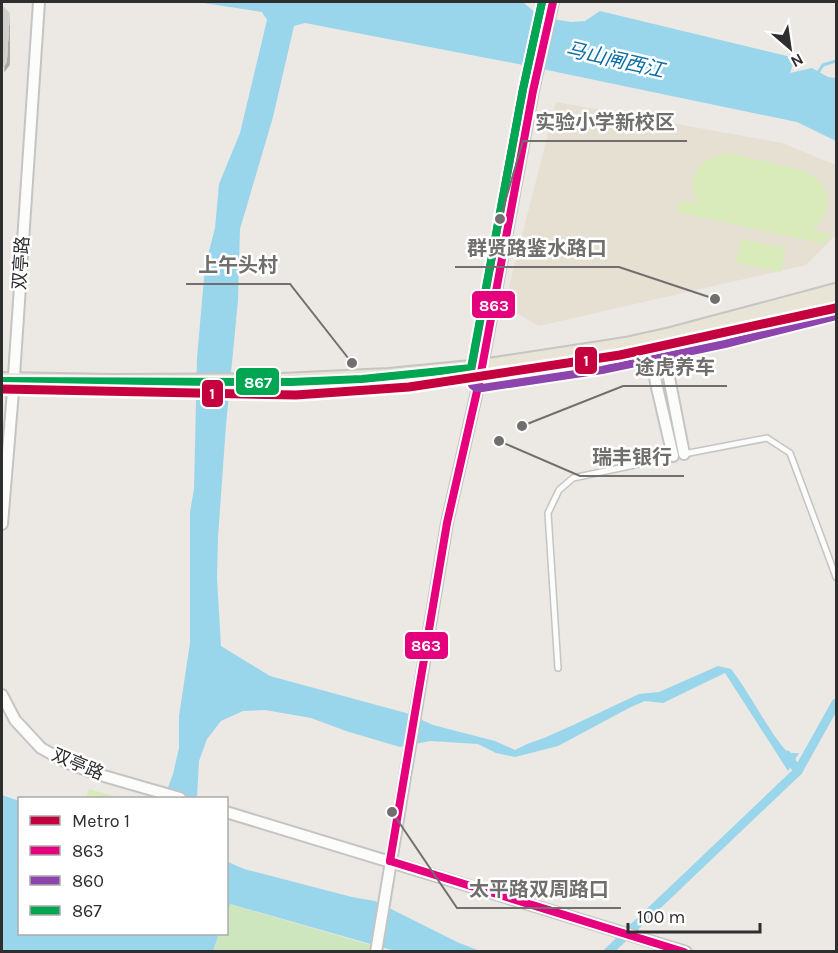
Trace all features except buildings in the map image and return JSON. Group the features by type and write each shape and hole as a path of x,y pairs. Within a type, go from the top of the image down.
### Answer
{"main road":[{"path":"481,373 671,336 837,292"},
{"path":"7,386 231,387 291,393 363,388 600,360 723,334 837,305"}],"street":[{"name":"双亭路","path":"2,524 7,386 39,2"},
{"path":"376,951 447,523 481,373 533,91 553,2"},
{"path":"657,348 656,383 679,455"},
{"name":"双亭路","path":"2,695 15,720 41,748 68,763 97,774 176,797"},
{"path":"228,813 686,951"}],"lane":[{"path":"558,668 548,513 559,490 573,478 767,438 790,453 837,577"}],"shaded area":[{"path":"556,102 782,143 836,165 836,235 806,265 539,326 504,306"}],"green space":[{"path":"724,154 733,154 802,170 812,175 824,189 827,205 820,222 812,230 832,235 824,244 677,212 679,201 697,203 693,186 694,178 701,165 707,160"},
{"path":"741,239 786,248 781,272 736,263"},
{"path":"89,789 117,797 86,797"},
{"path":"229,904 371,945 370,952 213,952 219,935 228,935"}],"water":[{"name":"马山闸西江","path":"197,2 523,2 540,17 571,22 585,21 600,11 795,58 790,73 812,68 828,77 836,78 836,141 797,122 523,65 305,23 294,26 273,117 240,229 238,300 218,537 217,578 221,646 270,676 406,713 433,725 495,741 515,750 639,694 659,692 718,666 731,669 788,753 799,753 788,771 725,673 663,703 645,701 631,707 558,746 515,757 496,753 478,744 430,741 400,747 311,718 265,710 243,711 221,721 207,739 199,761 197,797 164,797 179,748 179,716 190,643 190,512 194,489 197,358 205,267 215,228 219,184 240,133 267,20 262,12"},
{"path":"2,795 18,801 18,935 219,935 213,951 2,951"},
{"path":"228,862 244,869 375,901 480,951 395,951 230,904 228,909"}],"waterway":[{"path":"817,74 823,65 836,61"},
{"path":"608,952 798,771 836,703"},
{"path":"787,755 798,771"}],"metro line":[{"name":"1","path":"2,389 296,395 409,387 620,355 836,308"}],"transit line":[{"name":"860","path":"542,2 523,89 470,376 472,385 482,388 602,370 725,344 836,316"},
{"name":"867","path":"2,381 291,382 362,379 471,368 523,89 542,2"},
{"name":"863","path":"390,861 447,523 480,378 533,91 553,2"},
{"name":"863","path":"390,861 684,952"}],"place":[{"name":"实验小学新校区","path":"500,219"},
{"name":"群贤路鉴水路口","path":"715,299"},
{"name":"上午头村","path":"352,363"},
{"name":"途虎养车","path":"522,426"},
{"name":"瑞丰银行","path":"499,441"},
{"name":"太平路双周路口","path":"392,812"}]}
